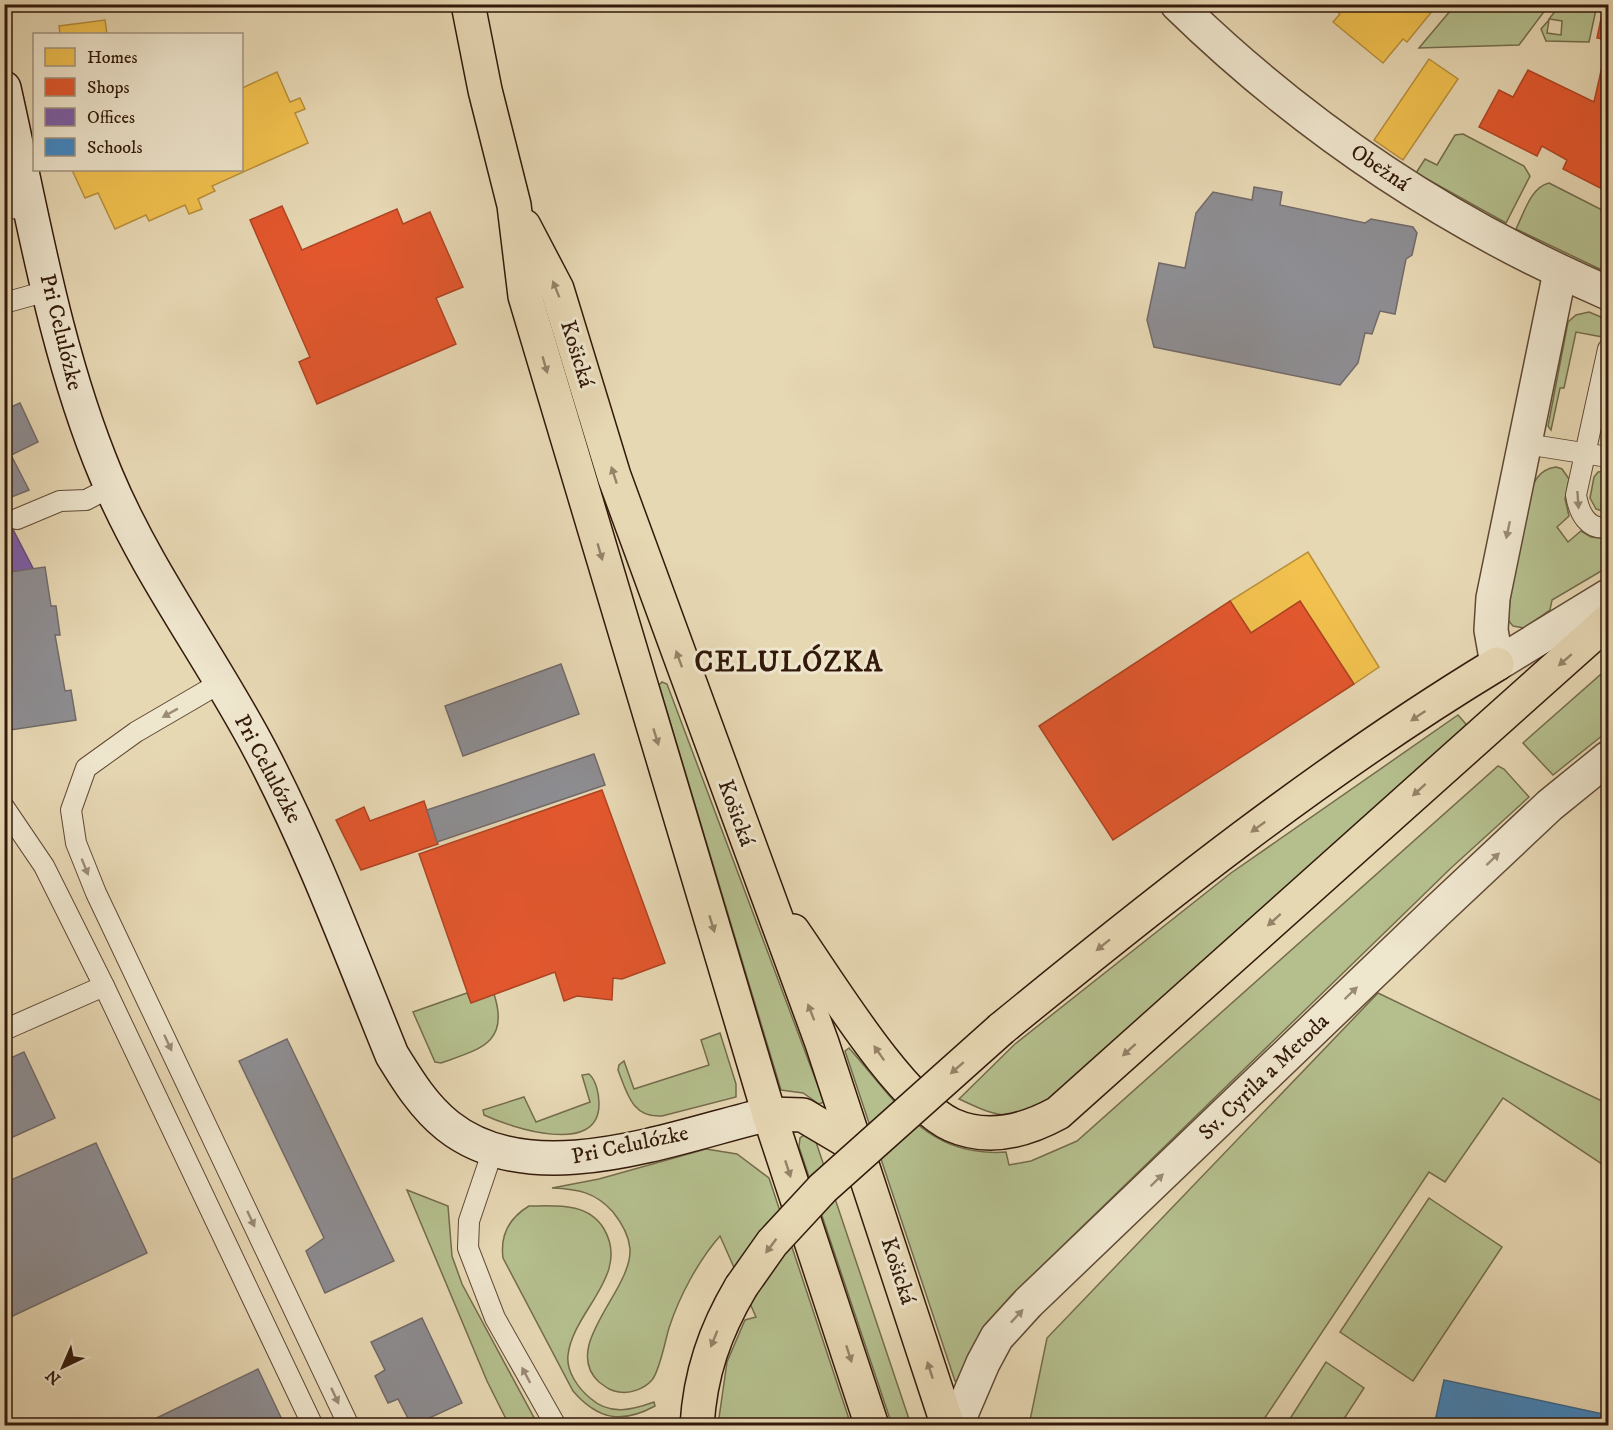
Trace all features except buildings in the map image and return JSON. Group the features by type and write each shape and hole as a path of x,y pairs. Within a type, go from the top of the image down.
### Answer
{"main road":[{"name":"Košická","path":"468,4 485,90 514,205 525,296 769,1113 872,1425"},
{"name":"Košická","path":"514,205 557,289 614,476 857,1147 948,1425"},
{"path":"765,892 888,1066 928,1111 954,1126 986,1133 1011,1133 1024,1129 1058,1113 1608,621"},
{"path":"697,1425 700,1390 709,1353 724,1317 741,1287 772,1242 823,1188 1001,1029 1110,940 1224,852 1337,770 1497,664"},
{"path":"769,1113 803,1115 857,1147"}],"street":[{"name":"Obežná","path":"1177,4 1264,84 1376,168 1502,242 1560,272 1608,293"},
{"name":"Pri Celulózke","path":"4,88 18,208 51,290 66,360 84,421 111,487 150,565 259,747 294,815 318,869 392,1055 409,1083 427,1106 449,1126 472,1141 494,1150 551,1159 588,1157 769,1113"},
{"path":"1560,272 1493,598 1491,630 1497,664 1608,596"},
{"name":"Sv. Cyrila a Metoda","path":"956,1425 997,1337 1028,1303 1452,897 1550,806 1608,758"}],"lane":[{"path":"4,303 51,290"},
{"path":"1608,349 1576,495 1579,511 1589,524 1600,528 1608,527"},
{"path":"1523,458 1585,453 1608,457"},
{"path":"17,519 60,501 86,500 111,487"},
{"path":"220,683 136,732 86,768 71,810 76,843 101,903 349,1425"},
{"path":"5,810 44,866 104,986 313,1425"},
{"path":"4,1030 104,986"},
{"path":"494,1150 469,1221 468,1248 495,1318 556,1425"}],"green space":[{"path":"1456,4 1549,5 1519,45 1419,48"},
{"path":"1560,5 1597,5 1589,42 1546,41 1541,29 1549,20 1547,33 1561,35 1562,21 1549,19"},
{"path":"1463,134 1524,166 1530,176 1506,223 1416,173 1425,159 1437,165 1455,135"},
{"path":"1549,183 1608,213 1608,273 1516,229 1533,195 1543,185"},
{"path":"1589,312 1608,320 1608,338 1576,332 1564,388 1560,388 1551,430 1548,426 1568,322 1576,315"},
{"path":"1556,467 1562,469 1569,479 1565,499 1569,516 1557,527 1568,542 1581,531 1591,537 1608,539 1608,567 1552,600 1550,610 1524,628 1513,626 1508,620 1509,607 1527,504 1537,478 1545,470"},
{"path":"1608,471 1608,513 1596,509 1590,498 1594,477 1598,472"},
{"path":"1608,668 1608,731 1553,775 1523,743"},
{"path":"662,682 667,684 824,1102 819,1104 803,1093 781,1090 659,685"},
{"path":"1458,715 1471,730 1043,1108 1020,1115 1009,1115 990,1112 959,1099 1015,1044 1231,873"},
{"path":"1498,766 1504,769 1529,797 1451,868 1012,1295 981,1334 970,1353 960,1379 955,1381 845,1051 849,1048 899,1106 916,1122 934,1136 954,1146 978,1151 1006,1152 1009,1165 1031,1161 1077,1141"},
{"path":"467,993 471,1002 494,994 498,1010 495,1034 479,1048 441,1063 435,1062 413,1012"},
{"path":"1378,993 1604,1102 1608,1110 1608,1168 1503,1098 1445,1182 1429,1172 1260,1425 1029,1425 1047,1338"},
{"path":"720,1033 736,1084 736,1097 662,1116 652,1116 637,1108 624,1087 618,1070 619,1065 624,1061 634,1089 709,1065 701,1040"},
{"path":"589,1074 597,1087 599,1103 595,1120 585,1130 570,1134 552,1134 513,1126 484,1115 483,1110 524,1097 536,1122 590,1102 582,1075"},
{"path":"808,1132 816,1142 911,1425 892,1425 799,1147 800,1138"},
{"path":"706,1149 737,1154 769,1178 851,1425 718,1425 727,1362 745,1320 756,1317 720,1236 704,1257 684,1292 673,1316 660,1363 652,1380 637,1390 616,1391 599,1382 589,1368 588,1352 592,1335 628,1265 629,1244 619,1220 600,1200 570,1189 552,1188 599,1179"},
{"path":"407,1190 448,1206 452,1256 462,1284 538,1425 509,1425 487,1381"},
{"path":"1429,1198 1502,1247 1413,1381 1340,1332"},
{"path":"529,1206 571,1207 589,1214 604,1229 610,1246 610,1262 606,1277 572,1339 568,1361 574,1379 590,1398 605,1407 621,1410 654,1402 655,1406 632,1415 611,1416 592,1408 573,1391 503,1258 503,1242 507,1228 516,1216"},
{"path":"1326,1362 1364,1388 1340,1425 1286,1425"}],"district":[{"name":"CELULÓZKA","path":"789,662"}]}
